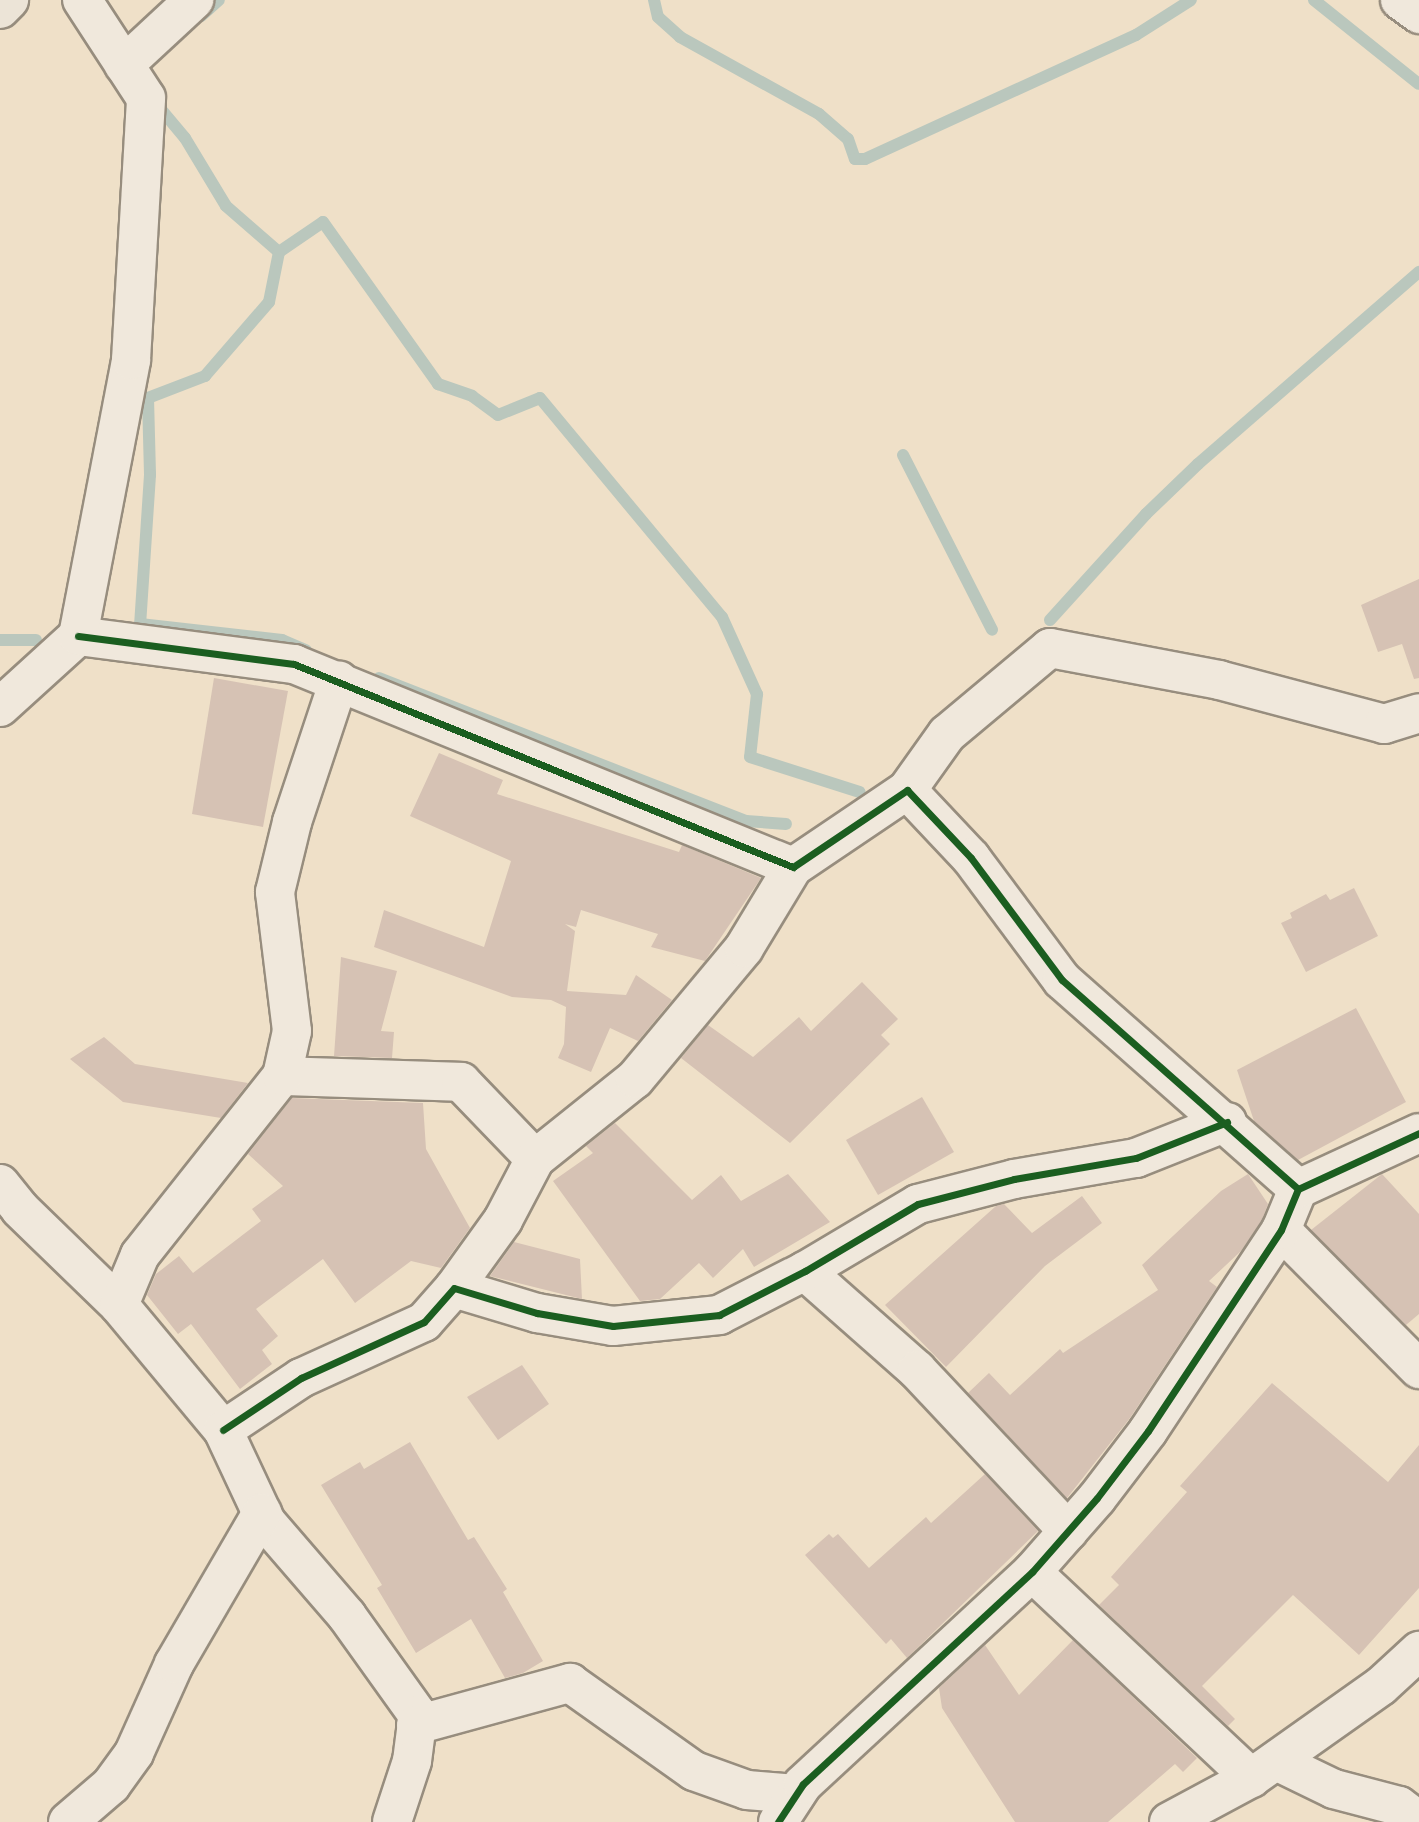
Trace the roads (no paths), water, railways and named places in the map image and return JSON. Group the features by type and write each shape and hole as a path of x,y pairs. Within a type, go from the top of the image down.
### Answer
{"main road":[{"path":"0,9 9,0"}],"street":[{"path":"0,707 78,636 131,360 146,98 82,0"},
{"path":"124,65 194,0"},
{"path":"1400,0 1419,14"},
{"path":"78,636 294,664 793,867"},
{"path":"223,1430 301,1378 424,1322 454,1288 503,1220 535,1159 635,1079 744,948 793,867 907,790 947,734 1050,648 1219,680 1384,724 1419,713"},
{"path":"119,1305 140,1255 282,1076 292,1031 275,892 292,822 339,681"},
{"path":"907,790 971,858 1062,980 1227,1122 1298,1189"},
{"path":"282,1076 461,1083 535,1159"},
{"path":"454,1288 537,1314 613,1325 719,1315 805,1271 918,1204 1014,1179 1136,1158 1227,1122"},
{"path":"416,1725 570,1683 694,1771 787,1808 1032,1572 1068,1531 1148,1431 1281,1230 1298,1189 1419,1133"},
{"path":"0,1184 20,1209 119,1305 223,1430 262,1513 347,1616 418,1716 411,1761 392,1822"},
{"path":"1281,1230 1419,1369"},
{"path":"805,1271 917,1370 1068,1531"},
{"path":"68,1822 111,1785 134,1753 174,1664 262,1513"},
{"path":"1032,1572 1264,1770 1399,1806 1419,1821"},
{"path":"1168,1822 1264,1770 1381,1686 1419,1651"}],"waterway":[{"path":"201,16 219,0"},
{"path":"654,0 658,17 680,37 819,114 848,139 855,159 865,159 1136,35 1191,0"},
{"path":"1314,0 1419,84"},
{"path":"154,101 185,138 226,206 279,252 323,222 438,384 472,396 498,415 540,398 722,617 757,694 750,757 860,792"},
{"path":"279,252 269,302 205,376 148,398 150,475 140,624 282,640 306,650"},
{"path":"1050,620 1146,514 1198,464 1419,272"},
{"path":"903,455 992,630"},
{"path":"0,640 36,640"},
{"path":"379,678 746,821 786,824"}]}
